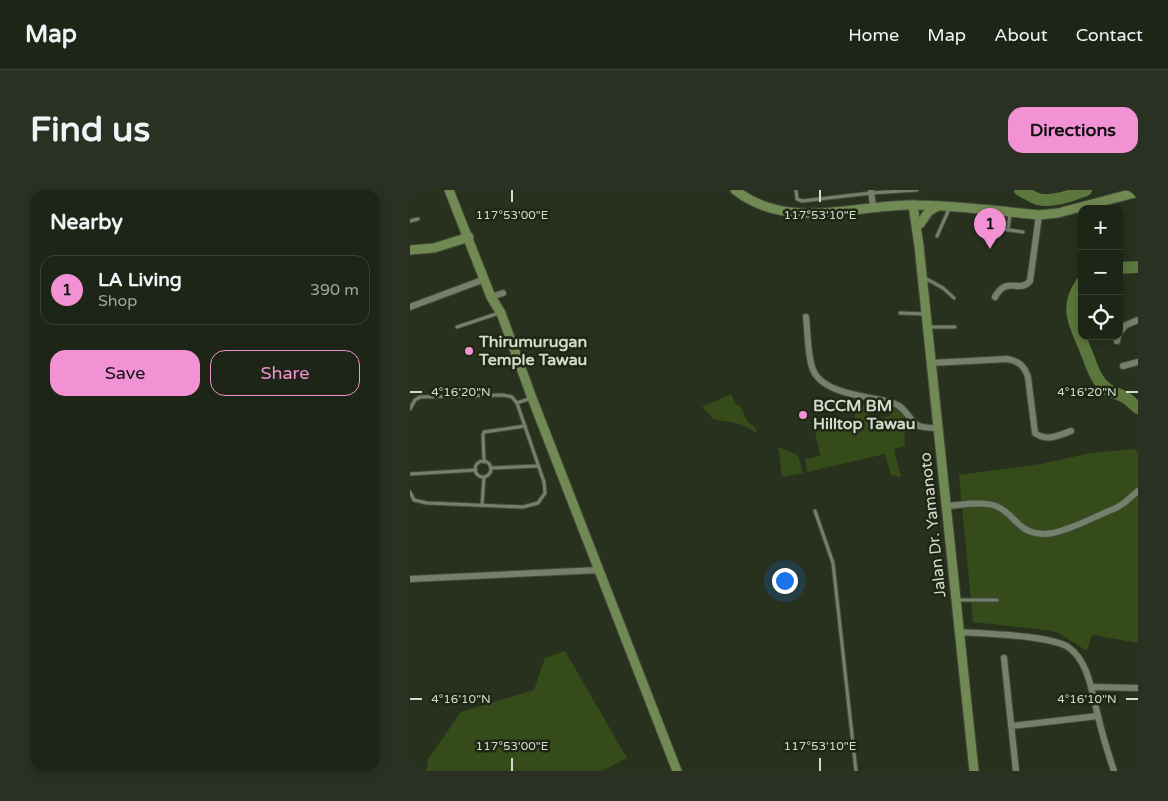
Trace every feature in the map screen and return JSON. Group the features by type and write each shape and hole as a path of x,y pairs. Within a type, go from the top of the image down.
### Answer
{"main road":[{"path":"449,190 485,279 497,300"},
{"path":"458,190 532,398 677,771"},
{"path":"735,190 742,196 780,212 817,213 916,205 1039,215 1058,213 1138,192"},
{"path":"898,205 917,224 929,211 938,206"},
{"name":"Jalan Dr. Yamanoto","path":"916,205 974,771"},
{"path":"410,250 434,248 468,237"}],"street":[{"path":"871,191 873,207"},
{"path":"995,297 1000,289 1007,285 1022,286 1030,281 1039,215"},
{"path":"410,304 485,279"},
{"path":"806,316 811,366 820,380 848,394 903,408 921,427 938,428"},
{"path":"1123,330 1126,325 1138,320"},
{"path":"932,363 1014,360 1021,364 1028,377 1035,433 1039,436 1052,437 1071,431"},
{"path":"1123,366 1138,362"},
{"path":"946,506 993,505 998,507 1020,527 1030,532 1045,534 1058,532 1116,508 1138,491"},
{"path":"410,579 600,570"},
{"path":"960,632 1054,641 1075,653 1091,686 1114,771"},
{"path":"1004,658 1016,771"},
{"path":"1091,686 1138,688"},
{"path":"1011,726 1098,716"}],"lane":[{"path":"796,190 797,199 802,201 871,191 917,190"},
{"path":"937,236 950,207"},
{"path":"980,210 980,226 1023,232"},
{"path":"1008,230 1010,212"},
{"path":"410,221 418,219"},
{"path":"923,276 943,288 954,298"},
{"path":"457,327 497,300"},
{"path":"900,313 926,314"},
{"path":"928,327 955,327"},
{"path":"410,409 415,400 427,397 507,395 512,397 517,403 546,493 538,503 523,507 420,502 414,500 410,492"},
{"path":"517,403 532,398"},
{"path":"484,462 484,432 525,426"},
{"path":"484,477 478,475 476,470 478,464 484,462 489,464 491,468"},
{"path":"491,468 538,466"},
{"path":"482,506 484,477 488,475 491,468"},
{"path":"410,474 476,470"},
{"path":"815,511 832,563 856,771"},
{"path":"956,600 997,600"}],"green space":[{"path":"731,394 748,422 756,428 757,433 740,424 713,419 702,407"},
{"path":"854,403 868,405 870,421 890,416 889,407 896,409 904,416 905,446 894,449 901,477 891,475 885,454 807,472 805,459 820,456 815,431 855,421"},
{"path":"778,447 798,455 803,473 782,477"},
{"path":"1134,449 1138,453 1138,643 1092,635 1087,651 1059,633 973,622 959,475 1040,464 1091,453"},
{"path":"565,651 627,758 602,771 426,771 428,759 461,712 534,690 545,658"}],"waterway":[{"path":"1020,190 1044,200 1062,198 1086,190"},
{"path":"1123,268 1138,267"},
{"path":"1078,289 1073,301 1073,318 1094,372 1106,388 1126,398 1138,408"}],"place":[{"name":"LA Living","path":"990,249"},
{"name":"Thirumurugan Temple Tawau","path":"469,351"},
{"name":"BCCM BM Hilltop Tawau","path":"803,415"}]}
